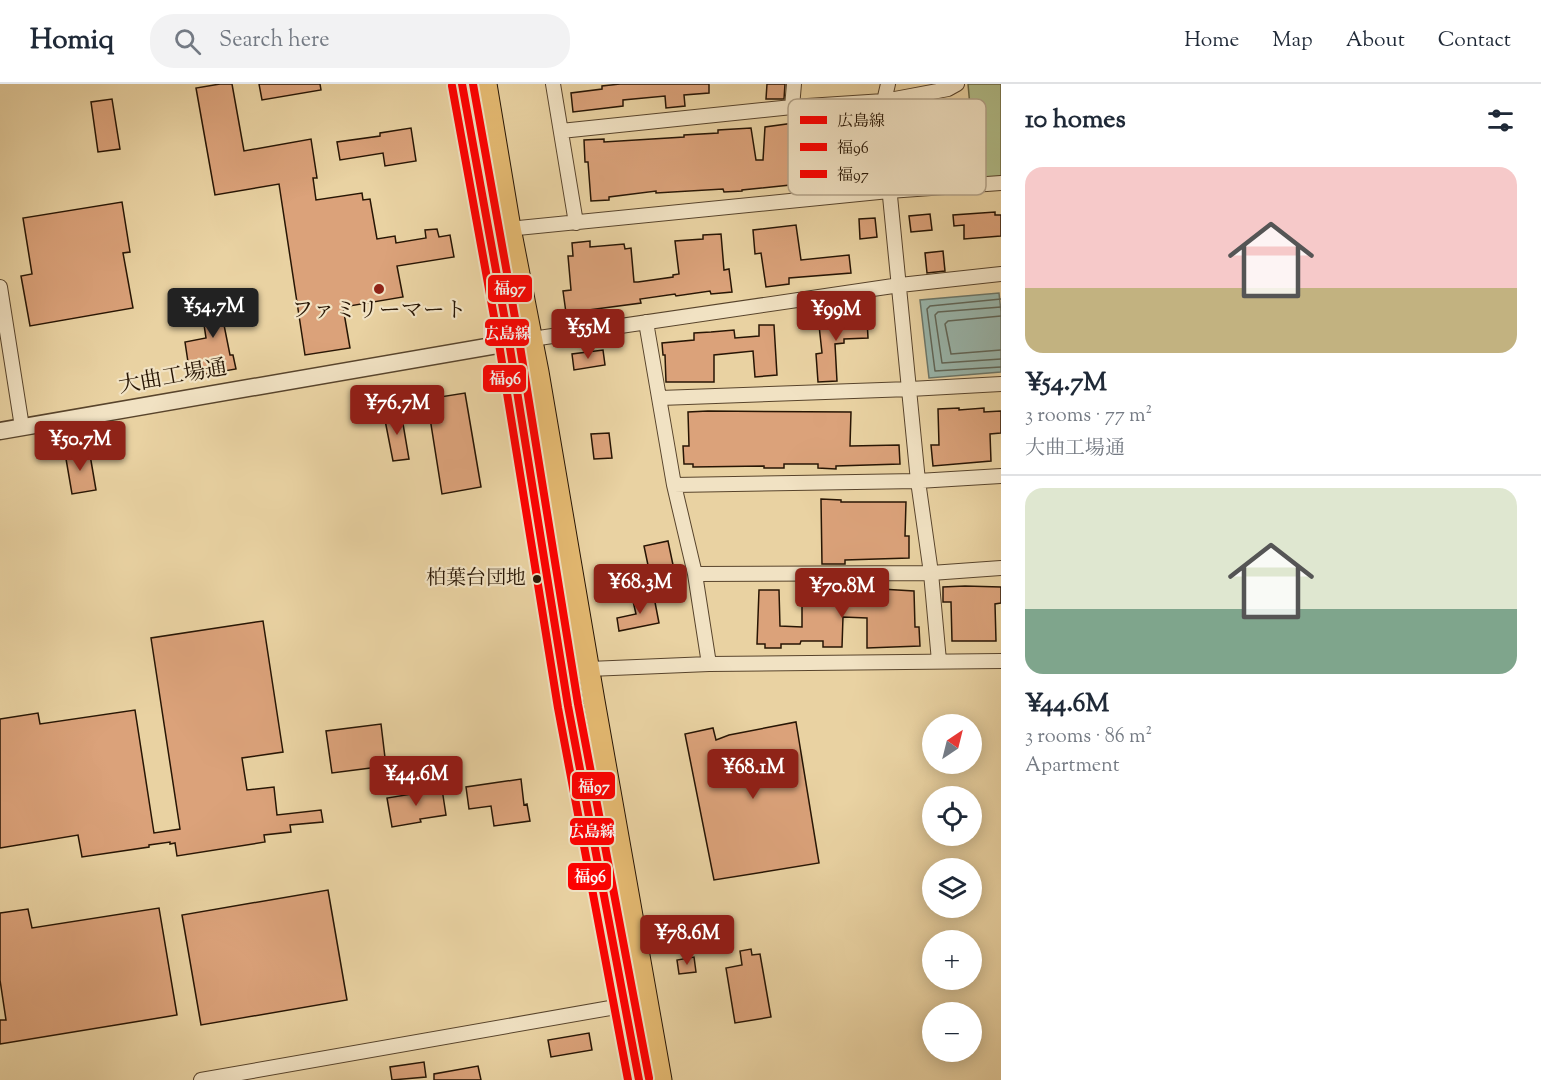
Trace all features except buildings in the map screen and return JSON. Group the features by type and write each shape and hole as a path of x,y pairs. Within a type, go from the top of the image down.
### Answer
{"highway":[{"path":"462,84 509,342 563,672 639,1080"},
{"path":"486,84 661,1080"}],"street":[{"path":"553,84 576,223"},
{"path":"793,99 794,84"},
{"path":"884,99 888,84"},
{"path":"895,99 948,89 957,84"},
{"path":"561,131 788,107"},
{"path":"986,184 1001,183"},
{"path":"488,231 850,195"},
{"path":"889,195 918,482 931,573 939,661"},
{"path":"532,339 900,285 1001,274"},
{"path":"0,287 22,427"},
{"path":"646,322 675,485 695,574 709,664"},
{"name":"大曲工場通","path":"0,431 532,339"},
{"path":"660,398 1001,384"},
{"path":"675,485 918,482 1001,476"},
{"path":"695,574 931,573 1001,568"},
{"path":"563,672 709,664 1001,661"},
{"path":"201,1080 647,1002"}],"green space":[{"path":"968,84 1001,84 1001,183 986,184 986,99 969,99"}],"water":[{"path":"999,293 1001,372 929,378 920,300"}],"transit line":[{"name":"広島線","path":"462,84 509,342 568,706 639,1080"},
{"name":"福97","path":"473,84 519,340 578,704 649,1078"},
{"name":"福96","path":"452,86 499,344 558,708 628,1080"}],"place":[{"name":"ファミリーマート","path":"379,289"},
{"name":"柏葉台団地","path":"537,579"}]}
